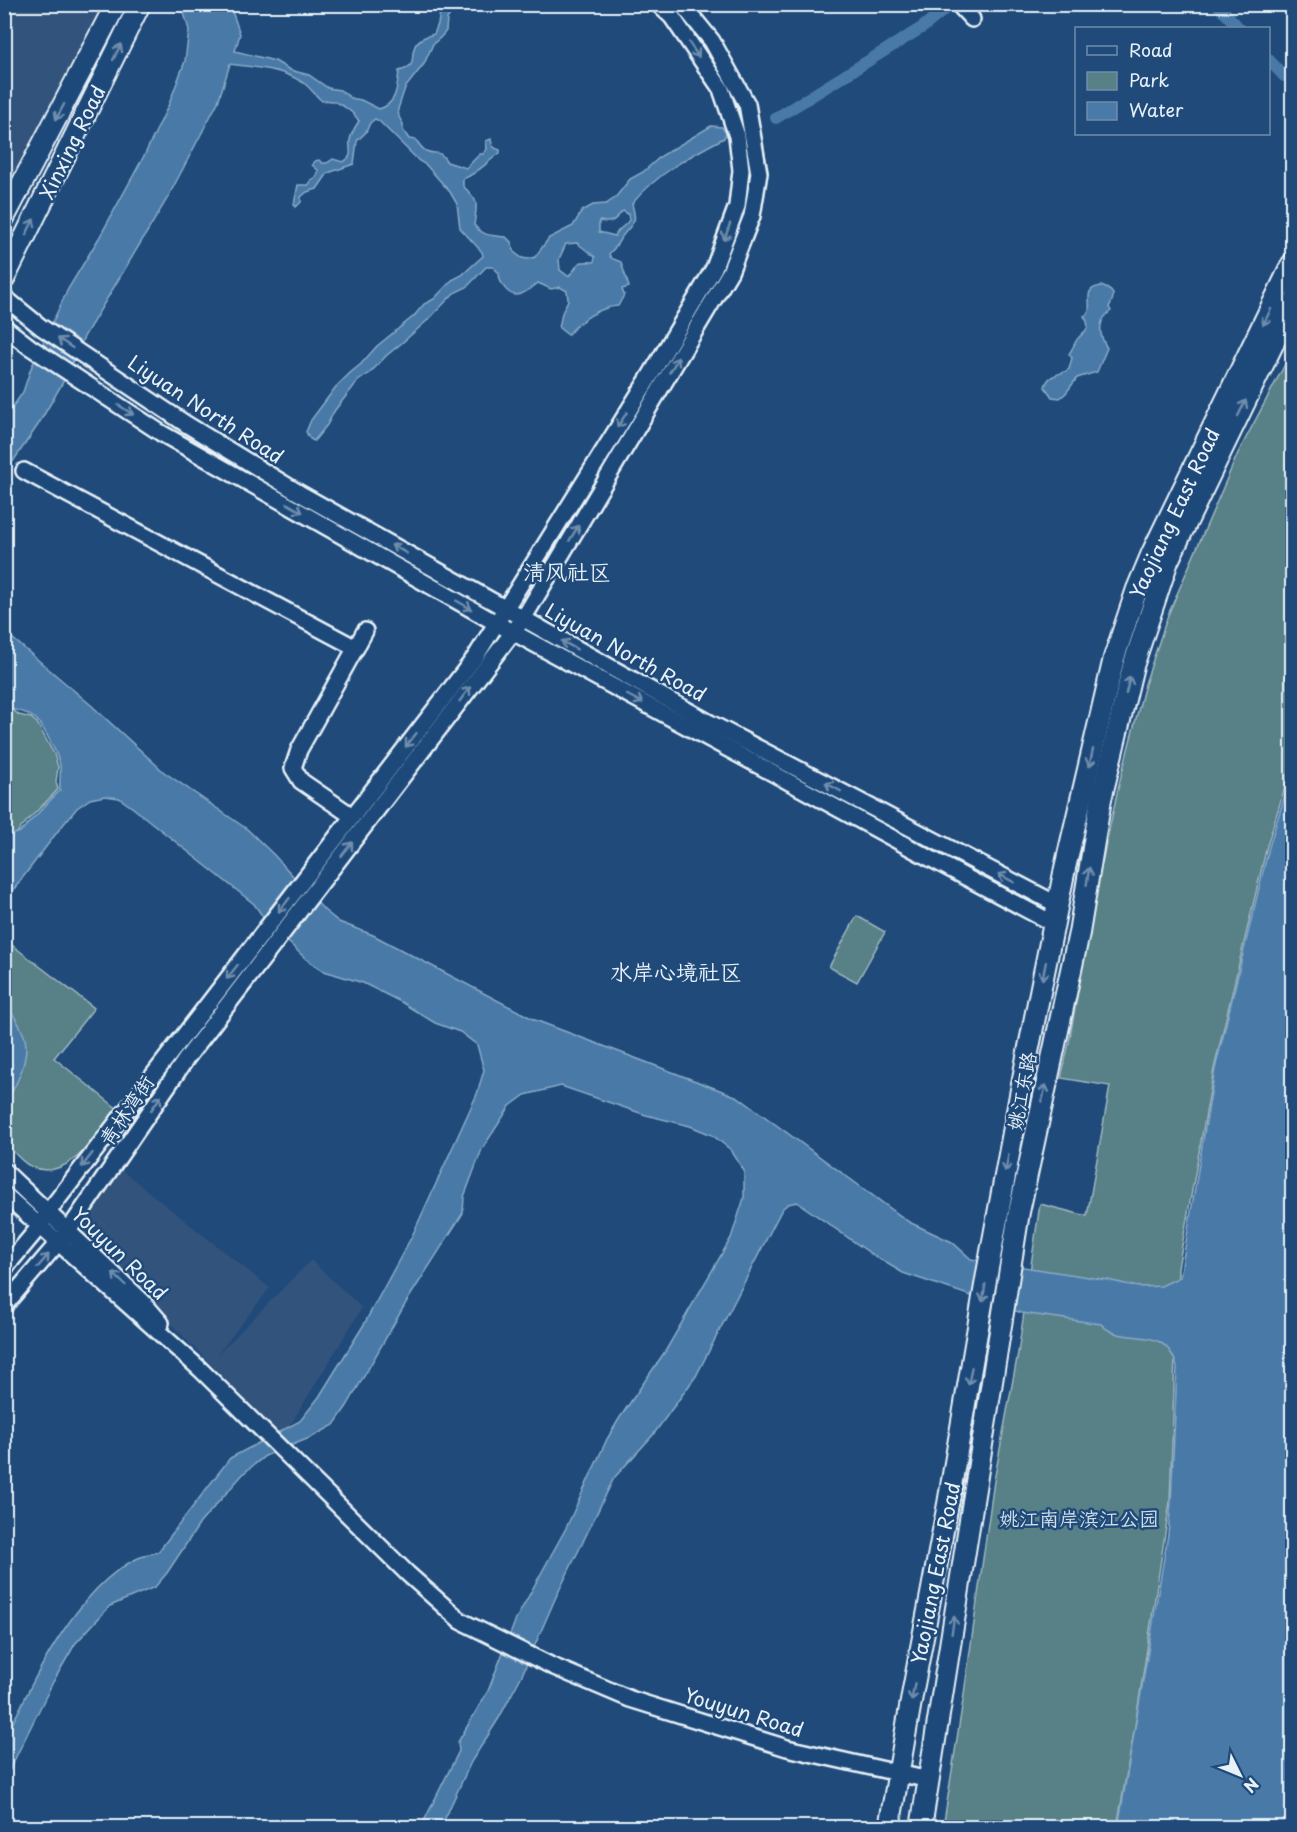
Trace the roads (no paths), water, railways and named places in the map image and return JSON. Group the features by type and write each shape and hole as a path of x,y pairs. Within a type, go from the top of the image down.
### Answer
{"main road":[{"name":"Xinxing Road","path":"4,218 116,4"},
{"name":"Xinxing Road","path":"4,279 140,4"},
{"name":"Yaojiang East Road","path":"1056,914 1114,658 1137,589 1152,553 1293,264"},
{"name":"姚江东路","path":"1001,1323 1019,1212 1078,933 1101,799 1133,666 1168,561 1293,305"},
{"name":"姚江东路","path":"979,1319 1056,914"},
{"name":"Yaojiang East Road","path":"889,1827 979,1319"},
{"name":"Yaojiang East Road","path":"921,1827 1001,1323"}],"street":[{"name":"青林湾街","path":"4,1269 40,1226 48,1212 476,656 650,376 714,268 737,207 741,171 737,136 721,89 672,17 658,4"},
{"name":"青林湾街","path":"4,1306 64,1237 186,1059 523,619 730,272 752,216 759,173 747,104 712,41 682,4"},
{"path":"958,4 972,19"},
{"name":"Liyuan North Road","path":"4,297 41,327 186,424 299,493 1056,914"},
{"name":"Liyuan North Road","path":"4,327 30,347 161,433 513,633 920,853 1056,914"},
{"path":"24,471 356,648"},
{"path":"352,816 301,781 293,768 299,750 365,631"},
{"name":"Youyun Road","path":"4,1172 48,1212 64,1237 408,1574 461,1621 552,1666 630,1699 787,1748 929,1780"},
{"name":"Youyun Road","path":"4,1194 40,1226 64,1237"}],"water":[{"path":"176,5 230,5 240,34 235,51 275,61 290,70 309,75 328,88 340,90 351,98 379,109 385,107 393,99 397,89 399,71 411,63 416,44 426,36 434,34 441,6 457,5 447,19 446,31 433,44 424,64 405,88 398,109 399,117 409,139 416,140 426,151 439,154 447,162 466,168 480,154 483,154 487,149 486,141 491,139 493,146 500,150 500,153 478,171 463,179 463,186 476,203 474,225 485,234 506,237 511,242 515,253 522,258 535,257 549,238 573,226 582,211 593,205 606,204 615,198 630,179 643,172 661,156 711,126 722,127 726,133 724,138 686,159 651,184 632,204 634,221 609,254 611,258 621,262 629,287 622,289 624,295 618,306 604,309 590,316 568,335 559,328 568,300 567,291 560,287 551,289 538,283 523,293 512,294 503,285 499,273 493,267 486,267 467,287 454,293 429,319 370,373 358,381 314,441 306,432 311,420 335,388 377,346 414,316 424,304 434,299 452,280 462,275 483,256 460,228 457,204 450,192 426,165 375,119 357,141 354,164 328,173 317,189 301,197 301,202 296,207 294,204 298,185 309,185 317,175 318,170 312,165 315,161 327,163 333,159 343,162 349,157 351,137 359,121 343,106 332,101 322,101 305,84 288,75 230,64 218,102 167,199 85,335 62,384 38,425 5,473 5,418 23,392 31,368 68,289 145,154 169,104 185,61 189,30 184,13","holes":["623,211 628,214 629,220 615,236 599,232 599,221 611,222","577,243 595,257 594,262 579,263 568,276 560,270 559,259 566,244"]},
{"path":"1101,286 1112,292 1113,299 1109,307 1111,311 1101,324 1102,338 1107,348 1097,372 1077,378 1060,398 1052,397 1045,387 1047,382 1069,369 1072,358 1069,354 1088,325 1084,316 1089,310 1089,293"},
{"path":"5,632 91,705 164,772 247,829 324,910 339,922 373,935 535,1020 738,1097 909,1222 952,1242 971,1259 1108,1280 1138,1287 1161,1286 1180,1277 1215,1069 1269,847 1292,772 1292,1827 1118,1827 1168,1534 1177,1367 1171,1353 1163,1344 1153,1339 1121,1335 1101,1324 1022,1313 903,1273 797,1202 788,1204 782,1209 696,1376 653,1435 614,1478 555,1599 522,1675 499,1718 471,1762 441,1827 421,1827 459,1751 458,1742 488,1691 516,1619 566,1528 607,1439 666,1350 731,1238 744,1198 744,1171 731,1150 712,1135 561,1086 525,1095 510,1106 482,1149 464,1197 463,1213 407,1301 334,1425 312,1437 265,1456 244,1473 200,1523 155,1587 110,1606 75,1644 53,1682 5,1779 6,1737 45,1660 76,1612 115,1573 136,1559 158,1552 230,1458 300,1421 319,1397 363,1326 412,1236 477,1094 484,1070 477,1045 460,1032 435,1023 401,1002 363,983 324,971 306,959 266,921 254,904 119,798 105,796 90,799 77,808 5,901 5,861 8,849 5,849 5,837 20,832 60,790 60,766 54,749 36,719 21,711 5,709"},
{"path":"4,1000 17,1020 26,1042 22,1070 5,1104"}],"waterway":[{"path":"776,118 923,27 951,4"},
{"path":"1217,4 1238,27"},
{"path":"1270,61 1284,76"}],"district":[{"name":"清风社区","path":"567,570"},
{"name":"水岸心境社区","path":"676,970"}],"park label":[{"name":"姚江南岸滨江公园","path":"1079,1518"}]}
